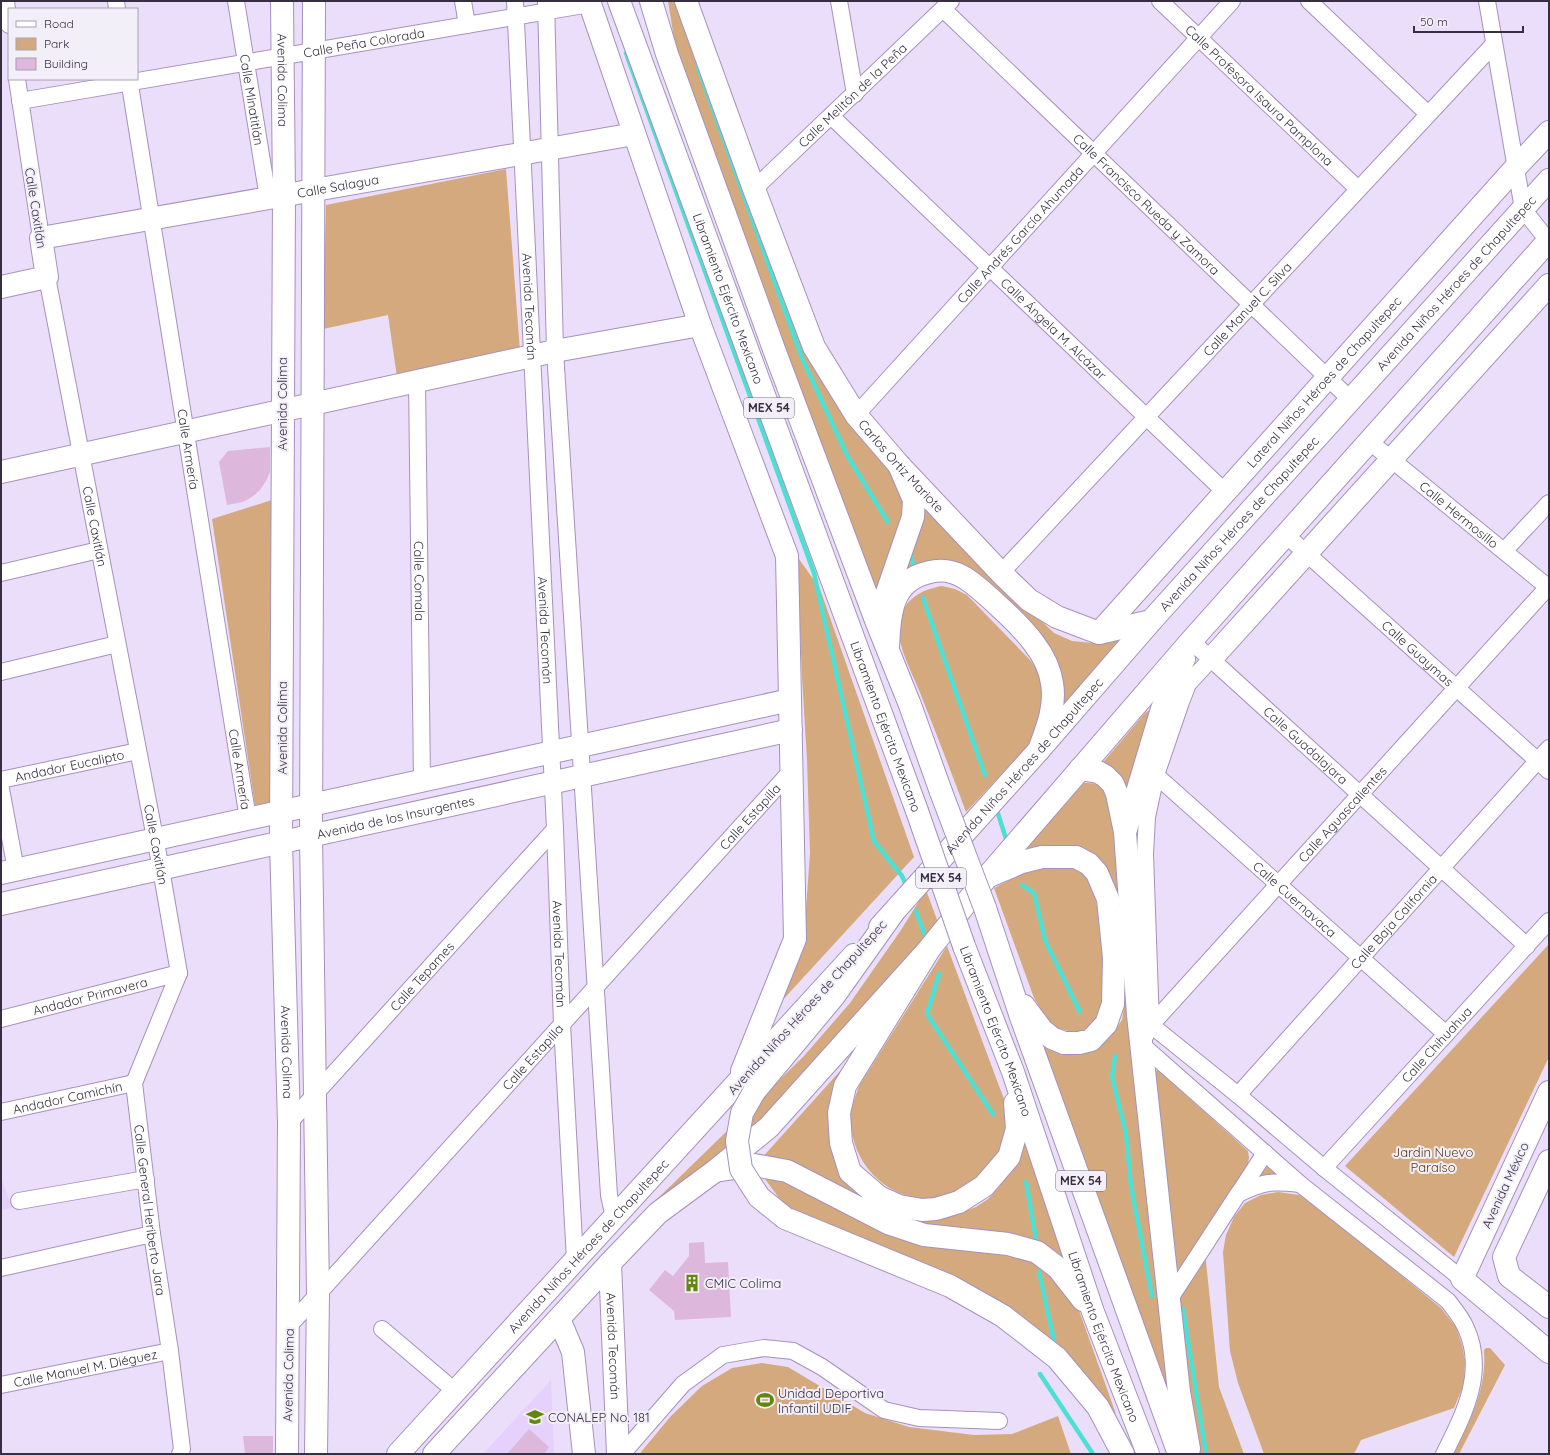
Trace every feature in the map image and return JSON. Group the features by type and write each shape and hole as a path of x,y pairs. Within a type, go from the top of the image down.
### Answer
{"main road":[{"name":"Avenida Colima","path":"282,1 282,56 276,197 282,412 281,842 289,1123 288,1454"},
{"name":"Avenida Colima","path":"314,1 311,836 318,1294 316,1454"},
{"name":"Libramiento Ejército Mexicano","path":"650,1 667,54 775,352 877,623 910,705 985,908 1011,987 1179,1454"},
{"path":"660,1 667,54"},
{"path":"686,1 754,189"},
{"path":"589,2 700,325 787,556 795,939 745,1088 737,1141 741,1169 759,1197 785,1218 950,1286 1003,1316 1057,1358 1098,1407 1123,1454"},
{"name":"Libramiento Ejército Mexicano","path":"619,2 917,811 964,946 1013,1072 1093,1312 1148,1454"},
{"name":"Lateral Niños Héroes de Chapultepec","path":"1099,633 1549,132"},
{"name":"Calle Salagua","path":"41,238 634,134"},
{"path":"1516,169 1549,180"},
{"name":"Avenida Niños Héroes de Chapultepec","path":"398,1454 614,1218 745,1088 834,996 893,913 1039,750 1151,621 1549,180"},
{"name":"Carlos Ortiz Mariote","path":"754,189 814,347 856,415 899,465 1000,573 1029,600 1057,617 1099,633"},
{"name":"Calle Caxitlán","path":"41,238 47,277"},
{"name":"Avenida Niños Héroes de Chapultepec","path":"434,1454 658,1213 715,1171 769,1127 930,948 987,878 1191,641 1549,241"},
{"path":"1,287 47,277"},
{"path":"1211,659 1549,285"},
{"path":"1,472 186,431 282,412 312,404 555,351 700,325"},
{"path":"877,623 913,517 914,500 899,465"},
{"path":"888,651 892,607 901,588 910,579 922,573 936,570 950,571 964,577 979,588 1015,622 1039,650 1048,666 1054,697 1052,711 1039,750"},
{"path":"1099,633 1151,621"},
{"path":"1125,832 1150,770 1162,709 1191,641"},
{"path":"9,872 691,720 790,700"},
{"path":"691,720 692,751"},
{"name":"Avenida de los Insurgentes","path":"1,904 791,730"},
{"path":"1080,769 1098,772 1105,776 1113,784 1117,794 1125,832 1138,1015 1146,1035 1169,1300 1179,1392 1189,1454"},
{"path":"987,878 1022,862 1042,857 1076,857 1089,864 1097,873 1108,899 1114,958 1113,1004 1106,1024 1092,1040 1079,1044 1064,1043 1052,1038 1038,1026 1011,987"},
{"path":"930,948 845,1086 839,1113 840,1143 850,1172 879,1197 899,1206 922,1210 936,1209 959,1202 984,1186 1009,1157 1017,1129 1013,1072"},
{"name":"Avenida México","path":"1462,1279 1544,1116 1549,1092"},
{"path":"1549,1161 1504,1257 1509,1276 1549,1308"},
{"path":"715,1171 754,1165 787,1171 888,1223 924,1235 1008,1244 1037,1252 1058,1268 1093,1312"},
{"name":"Avenida Tecomán","path":"610,1263 618,1454"},
{"path":"1462,1279 1549,1352"},
{"path":"560,1319 573,1352 584,1454"}],"street":[{"path":"6,1 8,17"},
{"name":"Calle Minatitlán","path":"236,1 246,62 276,197"},
{"path":"463,1 466,25"},
{"path":"839,1 854,94"},
{"name":"Calle Profesora Isaura Pamplona","path":"1160,1 1358,189"},
{"name":"Calle Andrés García Ahumada","path":"856,415 1232,1"},
{"path":"1309,1 1428,114"},
{"path":"1487,1 1522,209 1549,241"},
{"name":"Calle Peña Colorada","path":"138,80 466,25 516,9 589,2"},
{"name":"Calle Melitón de la Peña","path":"754,189 947,5"},
{"name":"Calle Francisco Rueda y Zamora","path":"947,5 1094,153 1351,400"},
{"name":"Avenida Tecomán","path":"546,6 555,351 609,1195 614,1218"},
{"name":"Avenida Tecomán","path":"516,9 553,783 562,1024 575,1260"},
{"name":"Calle Manuel C. Silva","path":"1000,573 1494,44"},
{"name":"Calle Caxitlán","path":"17,80 41,238"},
{"name":"Calle Peña Colorada","path":"20,101 129,81"},
{"name":"Calle Armería","path":"129,81 248,819"},
{"name":"Calle Ángela M. Alcázar","path":"831,116 1226,492"},
{"name":"Calle Caxitlán","path":"47,277 155,839 179,973"},
{"name":"Calle Comala","path":"418,381 422,780"},
{"name":"Calle Hermosillo","path":"1370,442 1548,588"},
{"path":"1504,552 1549,503"},
{"name":"Calle Guaymas","path":"1286,535 1549,771"},
{"path":"1,572 99,550"},
{"name":"Calle Aguascalientes","path":"1146,1035 1278,884 1548,588"},
{"name":"Calle Guadalajara","path":"1191,641 1527,946"},
{"path":"1,672 117,644"},
{"path":"1211,659 1188,684 1150,770 1146,831 1146,1035 1265,1153 1300,1184 1448,1301 1465,1326 1474,1360 1474,1376 1464,1413 1444,1454"},
{"name":"Calle Baja California","path":"1238,1096 1549,748"},
{"name":"Andador Eucalipto","path":"1,780 138,751"},
{"name":"Calle Estapilla","path":"289,1326 792,770"},
{"name":"Calle Cuernavaca","path":"1150,770 1446,1034"},
{"path":"1,789 9,872"},
{"name":"Calle Tepames","path":"289,1123 555,829"},
{"name":"Calle Chihuahua","path":"1324,1168 1549,922"},
{"name":"Andador Primavera","path":"1,1019 179,973"},
{"name":"Calle General Heriberto Jara","path":"179,973 134,1083 152,1234 170,1351 182,1448 180,1454"},
{"path":"1146,1035 1238,1096 1324,1168 1462,1279"},
{"name":"Andador Camichín","path":"1,1112 134,1083"},
{"path":"1169,1300 1265,1153"},
{"path":"19,1201 146,1179"},
{"path":"1238,1194 1254,1186 1273,1181 1300,1184"},
{"path":"1,1268 152,1234"},
{"path":"382,1329 455,1391"},
{"path":"622,1454 683,1384 723,1355 764,1348 793,1351 822,1367 884,1410 920,1418 999,1421"},
{"name":"Calle Manuel M. Diéguez","path":"1,1385 170,1351"}],"shaded area":[{"path":"1,1178 12,1208 1,1210"},
{"name":"CONALEP No. 181","path":"551,1380 554,1454 483,1454"}],"green space":[{"path":"668,1 678,1 805,352 896,476 906,507 878,602 677,58"},
{"path":"506,169 520,351 397,377 388,315 323,329 326,205"},
{"path":"275,499 276,808 256,812 212,519"},
{"path":"926,509 1054,633 1072,641 1092,643 1125,635 1061,711 1063,680 1057,661 1048,646 976,573 896,588 920,517"},
{"path":"797,556 820,589 914,857 779,1004 804,937 810,853"},
{"path":"942,586 955,589 967,595 1030,660 1041,675 1044,707 1035,733 1026,748 966,812 906,660 899,636 900,620 903,611 912,599 918,594"},
{"path":"1151,709 1129,797 1100,766 1145,713"},
{"path":"1084,783 1091,783 1102,787 1108,795 1115,812 1171,1402 1040,1037 1113,1032 1122,1020 1125,999 1115,888 1074,846 1056,845 1037,849 1015,859"},
{"path":"1063,863 1084,872 1095,892 1108,987 1106,1010 1091,1027 1080,1031 1068,1031 1057,1028 1048,1021 1034,998 994,888 1027,871"},
{"path":"926,890 939,925 768,1117 720,1157 654,1202 804,1056 850,1003 901,930"},
{"name":"Jardin Nuevo Paraíso","path":"1549,944 1549,1057 1454,1257 1345,1166"},
{"path":"947,946 1004,1100 1007,1109 1008,1125 998,1156 989,1170 977,1181 963,1190 948,1196 930,1199 909,1196 893,1190 872,1174 858,1152 853,1139 851,1113 859,1086"},
{"path":"858,1051 846,1072 853,1182 960,1213 976,1207 988,1199 999,1187 1018,1160 1026,1134 1068,1264 910,1224 839,1188 819,1175 793,1162 771,1157 760,1160"},
{"path":"1158,1070 1248,1151 1249,1158 1246,1171 1185,1264 1179,1269 1173,1265 1150,1074"},
{"path":"1269,1164 1282,1174 1257,1180"},
{"path":"773,1174 890,1236 917,1244 1004,1250 1044,1265 1076,1302 1116,1414 1093,1383 1075,1363 798,1215 779,1198 762,1175"},
{"path":"1278,1192 1299,1195 1311,1202 1441,1308 1456,1327 1465,1360 1464,1384 1454,1408 1361,1440 1354,1454 1264,1454 1238,1383 1230,1351 1223,1252 1226,1235 1234,1217 1245,1203 1261,1195"},
{"path":"1205,1252 1219,1387 1244,1454 1200,1454 1195,1439 1177,1296"},
{"path":"1486,1348 1490,1348 1505,1365 1459,1454 1454,1454 1476,1404 1480,1391 1483,1378 1484,1350"},
{"name":"Unidad Deportiva Infantil UDIF","path":"762,1363 788,1367 865,1413 909,1427 974,1435 1012,1434 1058,1416 1071,1454 641,1454 641,1452 671,1416 702,1386 732,1368"}],"building":[{"path":"270,447 270,472 260,490 243,502 227,505 219,462 228,451"},
{"name":"CMIC Colima","path":"704,1242 705,1263 728,1262 731,1317 675,1320 674,1311 649,1290 665,1270 673,1276 689,1256 689,1243"},
{"path":"529,1429 549,1447 544,1454 507,1454"},
{"path":"243,1436 273,1436 273,1454 245,1454"}],"waterway":[{"path":"626,53 814,573 874,841 902,876 905,883"},
{"path":"698,67 802,358 847,455 888,522"},
{"path":"909,552 914,566"},
{"path":"923,598 985,775"},
{"path":"996,807 1007,842"},
{"path":"1022,885 1034,893 1045,940 1080,1012"},
{"path":"916,911 924,933"},
{"path":"939,974 927,1014 993,1114"},
{"path":"1115,1056 1112,1077 1126,1134 1131,1186 1152,1296"},
{"path":"1026,1182 1036,1239"},
{"path":"1039,1272 1054,1340"},
{"path":"1183,1309 1206,1454"},
{"path":"1040,1374 1093,1454"}],"place":[{"name":"CMIC Colima","path":"692,1283"},
{"name":"Unidad Deportiva Infantil UDIF","path":"765,1400"},
{"name":"CONALEP No. 181","path":"535,1417"}]}
